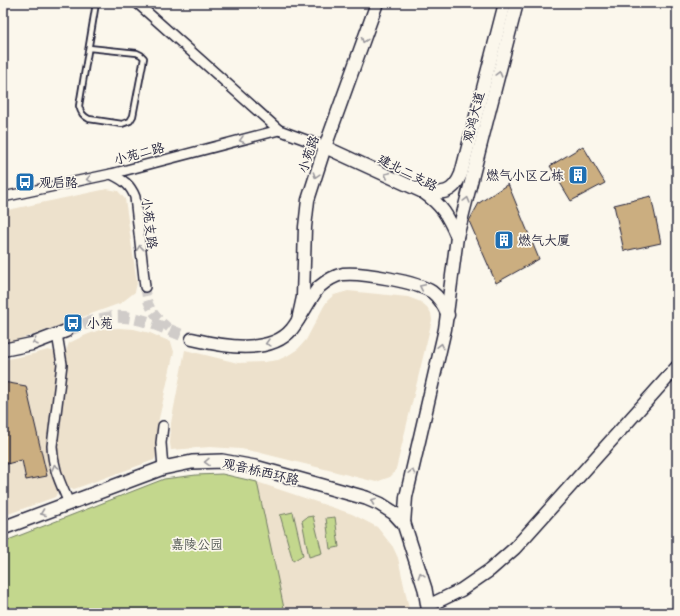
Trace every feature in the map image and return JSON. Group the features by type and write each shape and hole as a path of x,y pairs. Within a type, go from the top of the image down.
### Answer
{"main road":[{"name":"观音桥西环路","path":"3,528 163,468 192,462 222,461 254,467 366,498 380,504 394,513 404,524 425,589 429,609"}],"street":[{"name":"建北二支路","path":"137,3 280,130 325,147 423,192 441,206 448,216 457,238 448,315 406,497 404,524"},
{"name":"小苑路","path":"298,320 303,297 305,227 308,200 325,147 377,3"},
{"name":"观鸿大道","path":"423,192 437,194 452,189 461,174 505,3"},
{"name":"观鸿大道","path":"457,238 517,3"},
{"name":"小苑二路","path":"3,197 111,174 280,130"},
{"name":"小苑支路","path":"111,174 123,179 128,184 135,197 144,287"},
{"name":"小苑路","path":"192,339 229,346 260,345 270,343 286,335 298,320 314,294 325,282 342,274 410,282 422,286 434,293 448,315"},
{"path":"3,350 32,344 62,333 62,364 52,446 52,458 54,469 69,503"},
{"path":"429,609 490,570 515,548 677,367"},
{"path":"163,426 161,443 163,468"}],"lane":[{"path":"89,48 137,53 144,58 133,116 130,121 122,124 89,119 84,116 79,106 96,3"}],"shaded area":[{"path":"107,189 118,191 125,199 137,283 135,292 121,303 33,335 3,344 3,211"},
{"path":"348,291 408,297 421,302 431,313 432,320 397,465 395,472 390,477 376,482 241,449 210,447 171,450 171,423 185,350 238,363 278,360 298,349 306,340 328,300 334,295"},
{"path":"102,329 134,329 150,333 171,342 174,352 158,423 156,443 157,455 154,460 74,489 66,486 59,469 57,457 66,351 69,343 86,335"},
{"path":"48,350 56,352 58,365 49,459 51,471 58,491 55,497 3,516 3,360"},
{"name":"嘉陵公园","path":"222,474 257,482 352,514 377,527 393,547 398,558 410,613 3,613 3,542 164,479 196,475"}],"green space":[{"name":"嘉陵公园","path":"222,474 257,482 285,613 3,613 3,542 164,479 196,475"},
{"path":"293,512 303,555 293,561 280,515"},
{"path":"313,516 322,553 309,557 302,521 307,517"},
{"path":"335,517 339,547 330,549 326,518"}],"building":[{"name":"燃气小区乙栋","path":"583,146 605,183 571,201 550,166"},
{"name":"燃气大厦","path":"508,184 539,259 496,283 469,221 479,203"},
{"path":"651,196 661,243 624,251 614,205"},
{"path":"3,382 26,386 47,476 26,480 22,460 3,465"}],"tunnel":[{"path":"145,287 148,302 154,314 175,333"},
{"path":"66,331 102,319 124,317 134,318 154,324 192,339"}],"place":[{"name":"燃气小区乙栋","path":"578,175"},
{"name":"观启路","path":"25,182"},
{"name":"燃气大厦","path":"504,240"},
{"name":"小苑","path":"73,323"}]}
